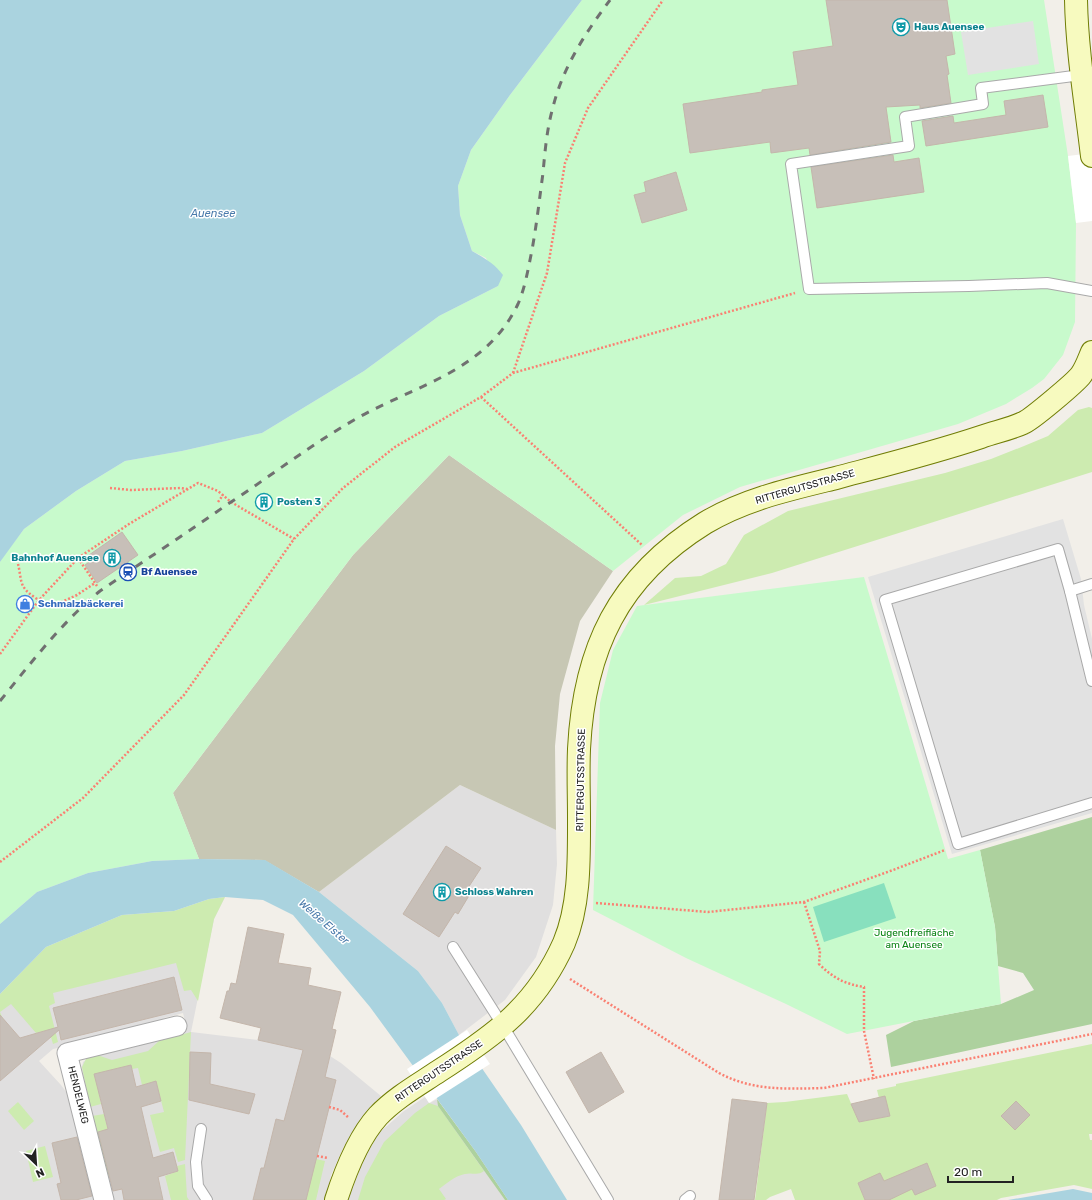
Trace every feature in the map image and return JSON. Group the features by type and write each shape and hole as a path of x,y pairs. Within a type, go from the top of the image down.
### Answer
{"main road":[{"path":"1076,0 1077,24 1086,83 1092,155"},
{"path":"1086,379 1092,352"},
{"name":"RITTERGUTSSTRASSE","path":"336,1200 360,1143 368,1129 380,1114 394,1101 478,1046 503,1026 534,995 552,968 566,938 575,902 579,872 579,748 586,694 596,654 612,616 631,586 657,558 681,538 710,520 742,505 775,493 932,453 1025,422 1086,379"}],"street":[{"name":"HENDELWEG","path":"104,1200 67,1053 177,1026"}],"lane":[{"path":"1086,83 981,88 983,104 905,117 909,146 791,164 809,289 1047,283 1092,291"},
{"path":"1092,681 1058,549 885,600 958,844 1092,803"},
{"path":"1070,591 1092,584"},
{"path":"453,947 503,1026 608,1200"},
{"path":"201,1129 196,1162 198,1186 207,1200"}],"path":[{"path":"513,373 548,273 565,163 588,108 663,0"},
{"path":"0,862 83,798 184,695 294,539 343,488 395,447 481,397 513,373 785,296"},
{"path":"481,397 657,558"},
{"path":"0,654 38,600 78,558 129,524 198,483 218,491 231,502 294,539"},
{"path":"110,488 131,490 188,489"},
{"path":"218,502 223,495"},
{"path":"78,558 97,586"},
{"path":"18,564 24,587 38,600 53,606 76,595 95,583"},
{"path":"575,902 708,912 804,902 893,870 958,844"},
{"path":"804,902 820,951 819,964 829,974 850,985 864,987 864,1031 874,1079"},
{"path":"552,968 735,1081 757,1086 790,1089 824,1088 1092,1034"},
{"path":"329,1107 340,1110 354,1122"},
{"path":"317,1156 333,1159"}],"shaded area":[{"path":"1033,21 1039,64 968,75 961,32"},
{"path":"449,455 613,571 580,621 560,694 555,746 556,830 460,785 319,892 264,860 199,859 173,793 353,555"},
{"path":"1063,519 1081,579 1084,605 1092,639 1092,813 952,854 868,577"},
{"path":"460,785 556,830 557,864 553,905 536,957 505,1000 459,1035 442,1003 418,971 319,892"},
{"path":"225,897 214,919 191,1032 258,1040 330,1056 341,1063 381,1096 371,1106 344,1146 331,1175 326,1200 112,1200 83,1078 83,1062 93,1055 187,1030 183,1013 164,1018 159,1026 53,1049 39,1061 70,1097 95,1200 0,1200 0,994"},
{"path":"425,1097 430,1103 437,1099 476,1152 508,1200 348,1200 363,1161 379,1133 404,1111"}],"green space":[{"path":"582,0 1044,0 1068,156 1076,223 1075,322 1063,355 1044,379 1032,388 1006,404 958,424 740,487 683,515 613,571 449,455 353,555 173,793 199,859 152,861 88,873 37,892 0,924 0,562 2,558 24,529 76,491 125,461 182,451 262,433 364,371 439,316 498,286 486,258 472,251 460,215 458,186 471,150 510,95"},
{"path":"1089,407 1092,408 1092,472 772,573 644,605 675,578 701,576 726,564 744,535 788,511 945,473 991,459 1048,436 1078,410"},
{"name":"Jugendfreifläche am Auensee","path":"864,577 948,859 980,850 995,927 1001,1004 847,1034 686,958 593,910 600,703 613,650 637,606"},
{"path":"1092,817 1092,1024 891,1067 886,1035 914,1021 1001,1004 1034,990 1023,973 998,966 995,927 980,850"},
{"path":"884,883 896,918 824,942 813,907"},
{"path":"225,897 214,919 198,1001 191,990 184,991 176,963 53,993 55,1003 49,1006 58,1042 53,1044 49,1030 36,1033 11,1004 0,1012 0,994 46,947 122,915 174,911 209,899"},
{"path":"0,1012 3,1019 0,1022"},
{"path":"191,1032 185,1160 178,1162 174,1148 160,1152 150,1115 164,1112 156,1081 142,1085 138,1068 132,1069 131,1065 95,1074 101,1104 90,1107 82,1067 87,1057 97,1055 112,1060 148,1051 159,1041"},
{"path":"1092,1044 1092,1134 1089,1134 1090,1140 1092,1140 1092,1189 1074,1185 997,1200 889,1200 880,1174 858,1183 865,1200 795,1200 791,1189 766,1200 755,1200 767,1103 847,1094 859,1122 890,1116 879,1098 877,1090 896,1086 896,1084"},
{"path":"437,1099 476,1152 508,1200 505,1200 438,1106"},
{"path":"18,1102 34,1121 24,1130 8,1111"},
{"path":"429,1103 438,1106 484,1171 461,1175 448,1182 439,1189 446,1199 444,1200 358,1200 365,1177 384,1142 415,1113"},
{"path":"104,1114 118,1174 106,1176 92,1116"},
{"path":"45,1146 53,1177 33,1182 26,1151"},
{"path":"316,1159 325,1161 316,1200 306,1200"},
{"path":"185,1164 187,1197 189,1200 171,1200 165,1176 178,1171 177,1166"}],"water":[{"name":"Auensee","path":"0,0 582,0 510,95 471,150 458,186 460,215 472,251 492,264 503,275 498,286 439,316 364,371 262,433 182,451 125,461 76,491 24,529 0,562"},
{"name":"Weiße Elster","path":"199,859 265,860 319,892 418,971 442,1003 459,1035 521,1125 567,1200 508,1200 476,1152 370,1007 293,915 263,900 225,897 209,899 174,911 122,915 46,947 0,994 0,924 37,892 88,873 152,861"},
{"path":"1073,1189 1092,1193 1092,1200 1008,1200"}],"pier":[{"path":"1092,153 1092,221 1076,223 1068,156"},
{"path":"467,1030 490,1064 429,1103 407,1069"}],"building":[{"path":"826,0 947,0 955,54 946,56 951,103 920,108 920,105 886,107 891,142 810,155 809,148 771,153 770,142 690,153 683,104 798,85 793,52 833,46"},
{"path":"1043,95 1048,127 926,146 922,121 953,116 954,123 1006,115 1004,101"},
{"path":"893,155 894,162 919,158 924,192 817,208 811,167"},
{"path":"676,172 687,210 642,223 634,195 646,192 644,182"},
{"name":"Bahnhof Auensee","path":"122,532 138,555 97,583 85,565 92,560 89,555"},
{"name":"Schloss Wahren","path":"446,846 481,868 466,891 470,894 458,914 455,912 439,937 403,914"},
{"path":"248,927 284,934 278,963 311,968 308,985 341,992 332,1029 336,1030 325,1077 336,1080 306,1200 253,1200 261,1168 264,1168 276,1119 284,1121 303,1050 258,1040 261,1028 220,1018 227,991 229,991 231,983 236,984"},
{"path":"174,977 182,1010 61,1040 59,1030 0,1081 0,1015 20,1038 58,1027 53,1008"},
{"path":"190,1052 211,1053 210,1084 255,1094 249,1114 189,1100"},
{"path":"601,1052 624,1092 589,1113 566,1072"},
{"path":"131,1065 136,1087 156,1081 161,1101 141,1107 153,1158 173,1152 178,1171 158,1177 163,1200 124,1200 122,1189 113,1191 98,1132 108,1129 94,1074"},
{"path":"885,1096 890,1116 859,1122 851,1104"},
{"path":"732,1099 767,1103 754,1200 719,1200"},
{"path":"1016,1101 1030,1115 1015,1130 1001,1116"},
{"path":"77,1137 92,1196 76,1200 61,1200 57,1184 61,1183 52,1143"},
{"path":"927,1163 936,1186 915,1195 912,1189 889,1200 865,1200 858,1183 880,1173 884,1181"}],"railway":[{"path":"0,701 60,629 100,591 337,430 377,408 446,375 467,362 487,346 504,327 518,304 526,277 536,227 545,148 557,92 576,50 610,0"}],"place":[{"name":"Haus Auensee","path":"901,27"},
{"name":"Posten 3","path":"264,502"},
{"name":"Bahnhof Auensee","path":"112,558"},
{"name":"Bf Auensee","path":"128,572"},
{"name":"Schmalzbäckerei","path":"25,604"},
{"name":"Schloss Wahren","path":"442,892"}]}
